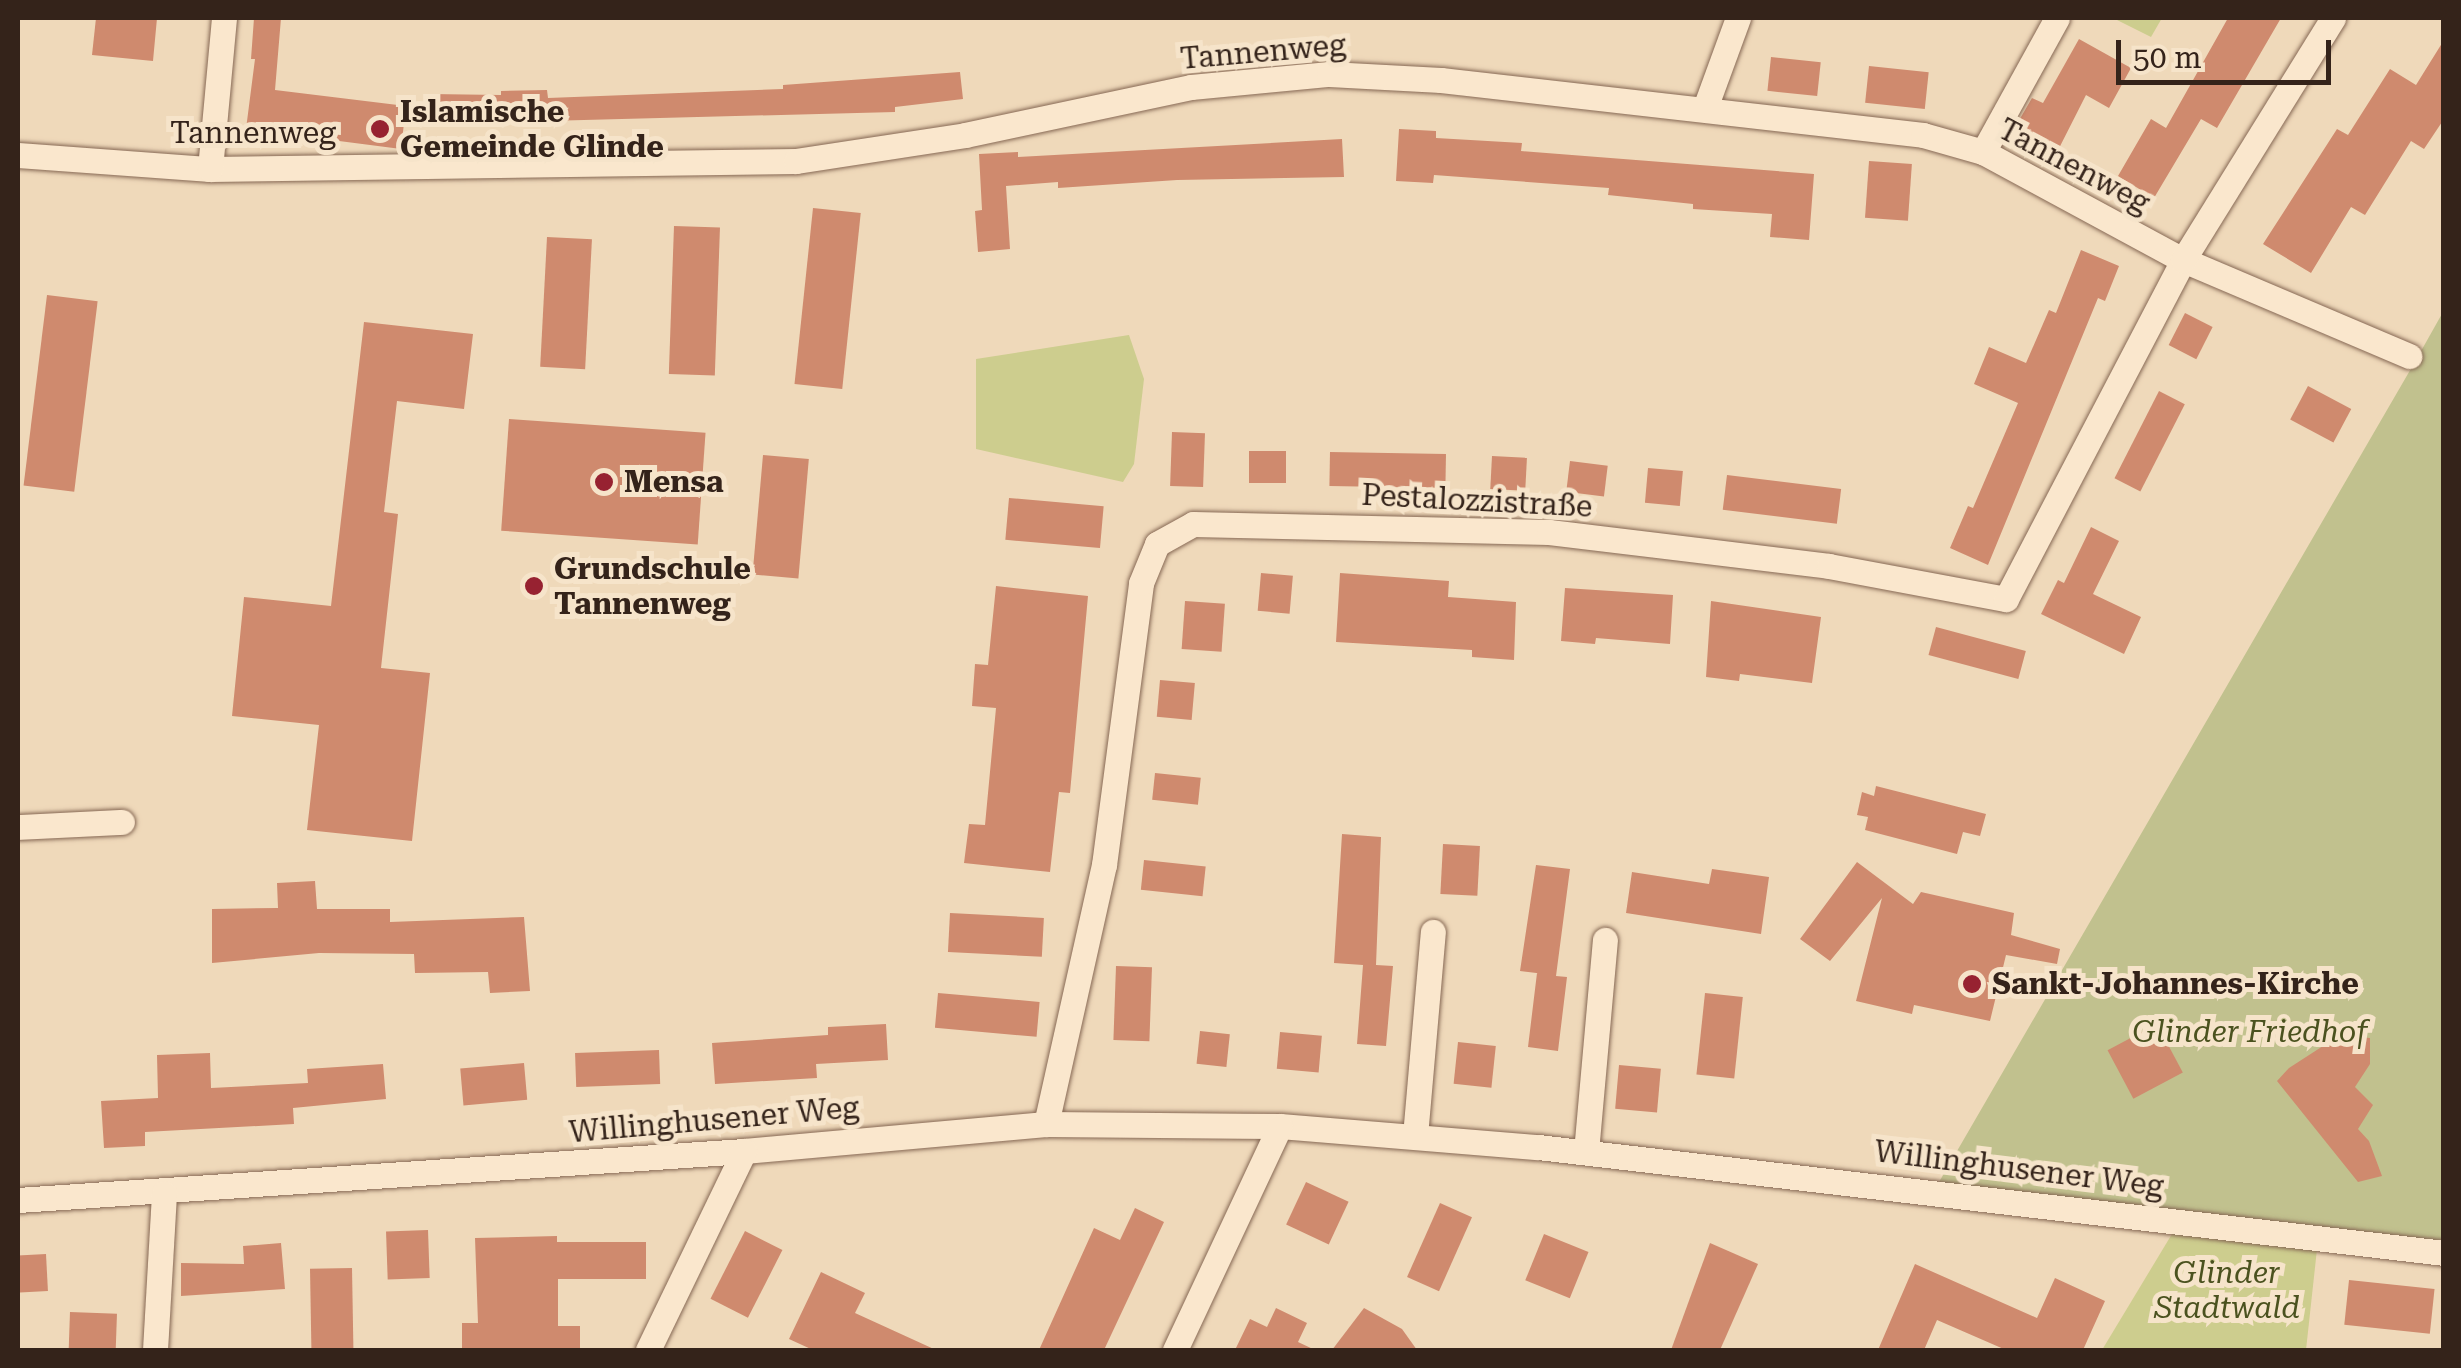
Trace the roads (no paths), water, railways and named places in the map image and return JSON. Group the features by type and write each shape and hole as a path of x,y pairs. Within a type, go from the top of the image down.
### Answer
{"street":[{"path":"210,169 224,18"},
{"path":"1705,108 1738,18"},
{"path":"1982,152 2058,18"},
{"path":"2183,260 2333,18"},
{"name":"Tannenweg","path":"18,155 210,169 796,161 965,135 1191,87 1329,74 1441,80 1923,135 1982,152 2183,260 2409,356"},
{"name":"Pestalozzistraße","path":"1046,1124 1104,865 1141,583 1157,544 1193,524 1548,532 1829,566 2006,599 2183,260"},
{"path":"18,827 122,822"},
{"path":"1415,1136 1433,932"},
{"path":"1586,1152 1604,940"},
{"name":"Willinghusener Weg","path":"18,1200 744,1152 1046,1124 1280,1126 1586,1152 2444,1253"},
{"path":"1175,1350 1280,1126"},
{"path":"648,1350 744,1152"},
{"path":"155,1350 164,1193"}],"place":[{"name":"Islamische Gemeinde Glinde","path":"380,129"},
{"name":"Mensa","path":"604,482"},
{"name":"Grundschule Tannenweg","path":"534,586"},
{"name":"Sankt-Johannes-Kirche","path":"1972,984"}],"park label":[{"name":"Glinder Friedhof","path":"2250,1032"},
{"name":"Glinder Stadtwald","path":"2227,1290"}]}
